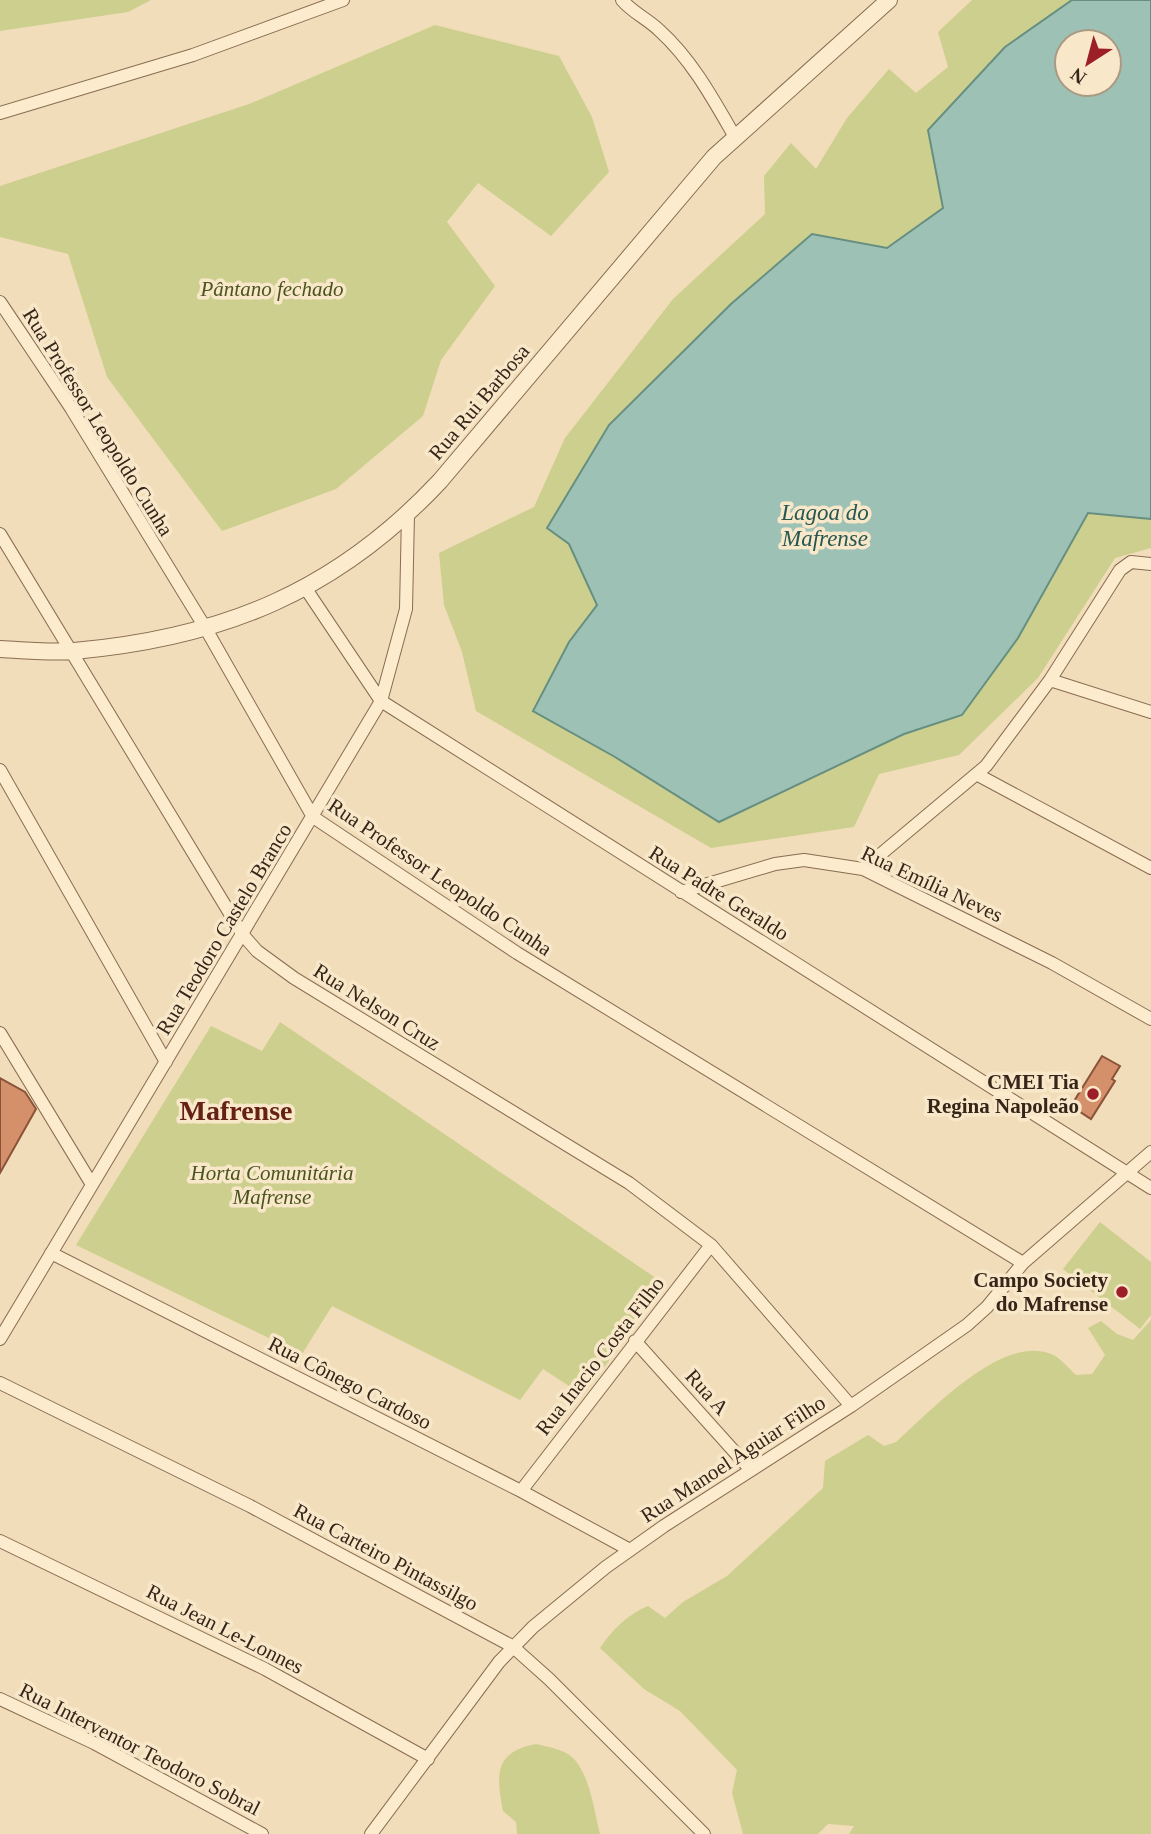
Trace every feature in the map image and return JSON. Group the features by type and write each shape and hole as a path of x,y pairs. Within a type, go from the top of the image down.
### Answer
{"street":[{"path":"0,113 193,55 343,0"},
{"path":"622,0 658,29 677,49 707,89 734,137"},
{"name":"Rua Rui Barbosa","path":"0,649 73,651 206,629 264,610 306,589 408,514 453,467 671,206 734,137 889,0"},
{"name":"Rua Professor Leopoldo Cunha","path":"0,302 71,408 206,629 313,817 517,953 1023,1263"},
{"name":"Rua Teodoro Castelo Branco","path":"0,1339 381,701 406,609 408,514"},
{"name":"Rua Nelson Cruz","path":"0,534 243,935 257,951 282,971 629,1183 711,1245 851,1406"},
{"path":"863,869 978,775 1050,680 1120,570 1131,562 1149,564"},
{"name":"Rua Padre Geraldo","path":"306,589 381,701 1151,1188"},
{"path":"1050,680 1151,712"},
{"path":"0,770 166,1062"},
{"path":"978,775 1151,868"},
{"name":"Rua Emília Neves","path":"681,892 775,864 804,860 863,869 1040,957 1151,1019"},
{"path":"0,1033 92,1183"},
{"name":"Rua Manoel Aguiar Filho","path":"371,1834 512,1646 630,1550 750,1469 851,1406 978,1317 1023,1263 1151,1152"},
{"name":"Rua Inacio Costa Filho","path":"521,1491 711,1245"},
{"name":"Rua Cônego Cardoso","path":"51,1253 521,1491 630,1550"},
{"name":"Rua A","path":"635,1341 750,1469"},
{"name":"Rua Carteiro Pintassilgo","path":"0,1383 250,1506 512,1646 549,1679 704,1834"},
{"name":"Rua Jean Le-Lonnes","path":"0,1541 265,1669 428,1759"},
{"name":"Rua Interventor Teodoro Sobral","path":"0,1699 94,1744 262,1834"}],"green space":[{"path":"0,0 151,0 128,12 0,31"},
{"path":"972,0 1072,0 1005,47 943,208 887,248 811,234 731,304 569,544 597,605 569,642 534,711 615,757 824,770 904,734 962,715 1018,638 1088,513 1151,519 1151,548 1115,558 1038,678 959,755 879,774 854,827 711,848 476,711 462,652 444,605 439,553 534,507 565,438 673,299 765,214 764,176 791,143 816,169 847,118 889,69 916,93 948,67 938,32"},
{"name":"Pântano fechado","path":"435,25 559,56 592,117 609,172 551,236 478,183 447,222 495,286 441,360 423,416 336,489 222,531 107,377 68,254 0,237 0,186 249,104"},
{"name":"Horta Comunitária Mafrense","path":"280,1022 666,1285 583,1395 543,1369 520,1400 332,1306 302,1354 76,1245 211,1026 262,1051"},
{"name":"Campo Society do Mafrense","path":"1100,1222 1151,1262 1151,1315 1140,1329 1063,1269"},
{"path":"1151,1320 1151,1834 849,1834 854,1826 828,1824 818,1834 743,1834 732,1793 737,1770 680,1711 644,1689 600,1648 605,1641 621,1623 640,1610 648,1606 665,1618 683,1602 727,1576 823,1488 825,1461 868,1435 884,1446 896,1442 968,1379 1011,1355 1032,1351 1051,1354 1076,1375 1092,1374 1105,1355 1088,1328 1101,1321 1117,1334 1133,1340"},
{"path":"536,1744 564,1752 578,1764 590,1793 600,1834 517,1834 516,1822 503,1811 499,1776 505,1759 522,1748"}],"water":[{"name":"Lagoa do Mafrense","path":"1072,0 1151,0 1151,519 1088,513 1018,638 962,715 904,734 719,822 615,757 533,711 569,642 597,605 569,544 547,528 609,425 731,304 812,234 887,248 943,208 928,130 1005,47"}],"building":[{"name":"CMEI Tia Regina Napoleão","path":"1102,1056 1120,1066 1112,1079 1115,1081 1091,1119 1071,1106"},
{"path":"0,1078 25,1092 36,1109 0,1173"}],"place":[{"name":"CMEI Tia Regina Napoleão","path":"1093,1094"},
{"name":"Campo Society do Mafrense","path":"1122,1292"}],"district":[{"name":"Mafrense","path":"236,1110"}]}
